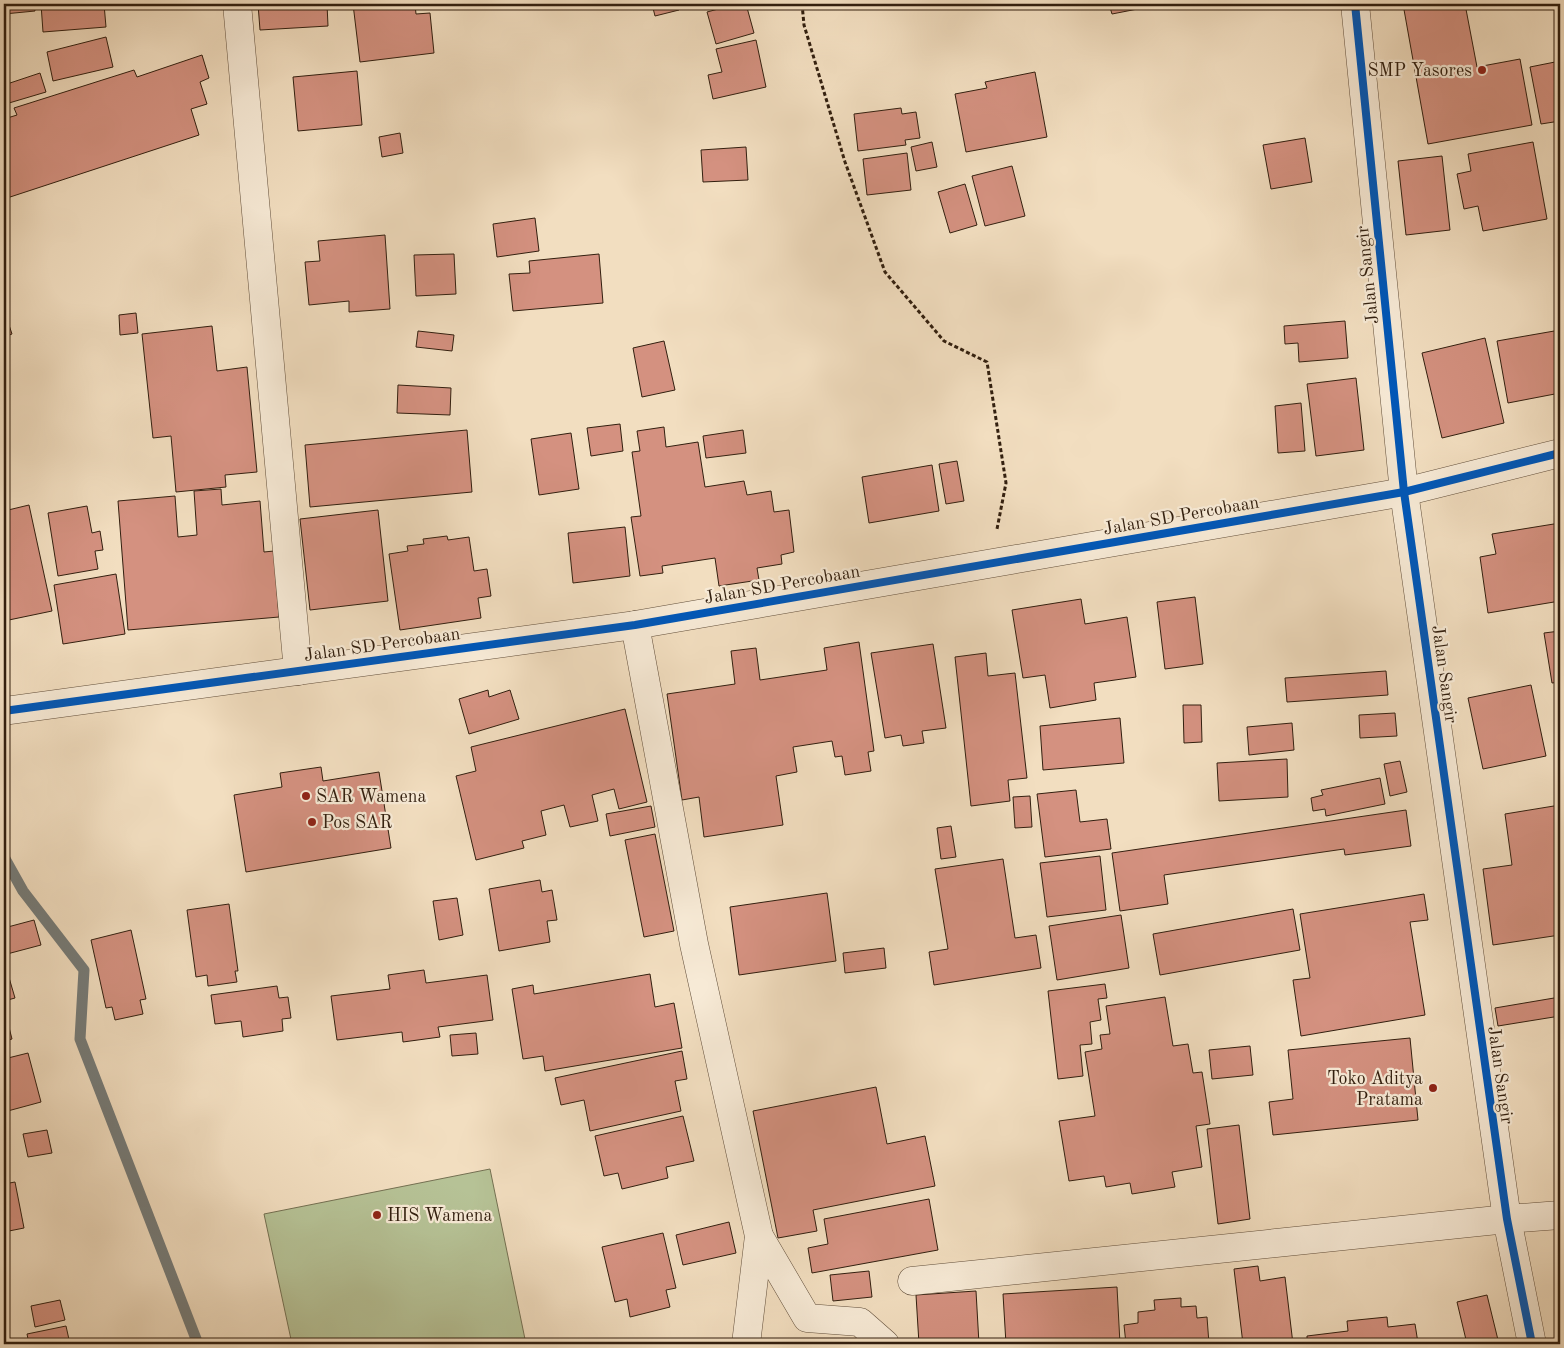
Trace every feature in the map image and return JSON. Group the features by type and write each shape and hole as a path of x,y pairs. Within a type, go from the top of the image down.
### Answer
{"street":[{"path":"237,4 298,671"},
{"name":"Jalan Sangir","path":"1355,4 1404,492 1506,1219 1532,1344"},
{"name":"Jalan SD Percobaan","path":"4,711 635,625 1404,492 1560,453"},
{"path":"635,625 694,944 759,1236 807,1318 860,1322 885,1344"},
{"path":"912,1280 1560,1215"},
{"path":"746,1344 759,1236"}],"path":[{"path":"802,4 804,25 844,162 885,272 944,340 988,362 1006,483 990,564"}],"green space":[{"path":"490,1169 526,1344 292,1344 264,1214"}],"building":[{"path":"4,4 34,4 35,11 4,14"},
{"path":"41,4 104,4 106,27 43,32"},
{"path":"258,4 327,4 328,26 260,30"},
{"path":"353,4 415,4 416,14 430,13 434,53 360,62"},
{"path":"652,4 677,4 679,10 655,16"},
{"path":"737,4 746,4 754,33 716,44 707,12"},
{"path":"1109,4 1163,4 1112,14"},
{"path":"1403,4 1465,4 1477,67 1520,59 1532,125 1428,144"},
{"path":"106,37 113,67 53,81 47,52"},
{"path":"756,40 766,87 713,99 708,75 722,72 716,49"},
{"path":"202,55 209,78 200,82 207,104 191,109 199,135 4,199 4,119 17,115 14,108 134,70 137,77"},
{"path":"1560,61 1560,121 1541,124 1530,67"},
{"path":"357,71 362,125 298,131 293,77"},
{"path":"1035,72 1047,137 966,152 955,94 987,88 985,82"},
{"path":"40,73 46,92 9,103 4,85"},
{"path":"901,108 902,114 916,112 920,138 905,140 906,145 858,151 854,114"},
{"path":"400,133 403,153 382,157 379,137"},
{"path":"1305,138 1312,182 1271,189 1263,145"},
{"path":"932,142 937,167 916,171 911,147"},
{"path":"1533,142 1547,219 1483,231 1478,206 1464,209 1457,174 1471,171 1468,154"},
{"path":"746,147 748,180 703,182 701,150"},
{"path":"907,153 911,190 867,195 863,159"},
{"path":"1442,156 1450,230 1406,235 1398,161"},
{"path":"1012,166 1025,216 985,226 972,176"},
{"path":"965,184 977,225 950,233 938,192"},
{"path":"535,218 539,251 497,257 493,224"},
{"path":"385,235 390,309 349,312 349,301 309,305 305,262 320,261 318,241"},
{"path":"454,254 456,294 416,296 414,255"},
{"path":"599,254 603,303 513,311 509,274 530,273 529,261"},
{"path":"4,310 12,334 4,337"},
{"path":"136,313 138,333 120,335 119,315"},
{"path":"1345,321 1348,358 1299,362 1298,343 1285,344 1284,326"},
{"path":"212,326 217,371 247,367 257,472 225,475 226,487 176,492 171,436 153,438 142,334"},
{"path":"1560,330 1560,393 1508,403 1497,341"},
{"path":"418,331 454,335 452,351 416,347"},
{"path":"1485,338 1504,423 1442,438 1422,353"},
{"path":"664,341 675,390 642,397 633,348"},
{"path":"1356,378 1364,450 1316,456 1307,384"},
{"path":"398,385 451,388 450,415 397,413"},
{"path":"1301,403 1305,451 1278,453 1275,406"},
{"path":"620,424 623,451 591,456 587,428"},
{"path":"664,427 666,447 698,442 705,487 744,481 747,495 771,491 774,512 789,510 794,552 781,555 782,564 757,568 759,580 719,586 715,558 662,566 663,573 640,576 631,517 641,516 632,452 640,451 637,431"},
{"path":"467,430 472,492 310,507 305,445"},
{"path":"743,430 746,453 706,458 703,436"},
{"path":"571,433 579,489 539,495 531,439"},
{"path":"957,461 964,501 946,504 939,464"},
{"path":"932,465 939,511 869,523 862,477"},
{"path":"221,489 222,505 260,501 264,552 274,551 279,617 128,630 118,501 175,496 178,537 197,535 194,491"},
{"path":"29,505 52,611 4,621 4,511"},
{"path":"87,506 92,533 100,531 103,550 95,551 98,569 58,576 48,513"},
{"path":"378,510 388,601 310,610 300,519"},
{"path":"1560,523 1560,601 1488,613 1480,557 1496,554 1492,534"},
{"path":"625,527 630,576 573,583 568,533"},
{"path":"447,536 448,540 469,537 474,571 487,569 491,596 478,598 481,618 400,630 389,554 408,551 407,546 424,544 423,539"},
{"path":"116,574 125,634 63,644 54,585"},
{"path":"1195,597 1203,664 1165,669 1157,602"},
{"path":"1081,599 1085,624 1127,617 1136,677 1094,683 1096,700 1050,708 1045,675 1023,678 1012,610"},
{"path":"1560,631 1560,682 1552,683 1544,633"},
{"path":"859,642 874,751 868,752 871,771 845,775 842,756 835,757 832,741 793,747 797,772 776,776 783,825 704,837 699,797 682,800 667,694 735,684 731,651 756,648 760,680 827,670 824,648"},
{"path":"933,644 946,728 922,731 924,743 903,746 901,735 885,738 871,653"},
{"path":"986,653 988,676 1015,673 1027,778 1008,780 1010,801 971,806 955,657"},
{"path":"1386,671 1388,695 1287,702 1285,678"},
{"path":"1531,685 1546,756 1483,769 1468,698"},
{"path":"488,690 489,697 510,690 519,719 469,734 459,699"},
{"path":"1183,705 1201,705 1202,742 1184,743"},
{"path":"625,709 647,802 619,809 614,789 592,795 598,821 570,827 564,805 541,811 546,835 522,841 524,848 476,860 456,776 476,771 471,747"},
{"path":"1395,713 1397,736 1360,738 1359,715"},
{"path":"1120,718 1124,763 1043,770 1040,726"},
{"path":"1292,723 1294,750 1249,755 1247,727"},
{"path":"1287,759 1288,797 1219,801 1217,763"},
{"path":"1400,761 1407,792 1390,796 1384,764"},
{"name":"Pos SAR","path":"321,767 323,781 379,772 391,848 246,872 234,795 282,787 280,773"},
{"path":"1380,778 1385,804 1326,816 1325,809 1313,811 1311,798 1323,795 1321,790"},
{"path":"1076,790 1080,822 1107,819 1111,849 1045,857 1037,794"},
{"path":"1030,796 1032,827 1015,828 1013,797"},
{"path":"1560,805 1560,935 1493,945 1483,869 1512,865 1505,814"},
{"path":"651,806 655,827 610,836 606,814"},
{"path":"1406,810 1411,846 1345,855 1344,849 1164,875 1168,904 1120,911 1112,853"},
{"path":"951,826 956,857 941,859 937,828"},
{"path":"655,834 674,931 644,937 625,840"},
{"path":"1100,856 1106,910 1047,917 1040,863"},
{"path":"1003,859 1015,938 1036,935 1041,968 934,985 929,952 948,949 935,869"},
{"path":"540,880 542,892 552,890 557,920 547,921 550,942 499,951 489,889"},
{"path":"827,893 836,961 739,975 730,907"},
{"path":"1424,894 1428,920 1410,922 1425,1015 1301,1036 1293,980 1310,978 1300,914"},
{"path":"457,898 463,935 439,940 433,901"},
{"path":"229,904 238,971 235,971 237,982 208,986 207,975 196,977 187,910"},
{"path":"1293,909 1300,950 1160,975 1153,934"},
{"path":"1121,915 1129,968 1057,980 1049,926"},
{"path":"34,920 41,945 7,954 4,942 4,928"},
{"path":"131,930 146,999 140,1000 143,1014 115,1020 112,1007 106,1008 91,940"},
{"path":"884,948 886,968 845,973 843,953"},
{"path":"4,965 15,998 4,1001"},
{"path":"424,970 426,983 487,975 493,1020 438,1027 440,1037 403,1042 402,1032 337,1040 331,996 390,989 388,975"},
{"path":"650,974 655,1007 674,1003 682,1048 545,1071 543,1056 523,1059 512,989 533,985 534,994"},
{"path":"1105,984 1107,998 1098,999 1101,1020 1090,1022 1092,1044 1080,1045 1083,1076 1058,1079 1048,991"},
{"path":"277,986 279,998 288,997 291,1018 282,1019 283,1031 243,1037 241,1021 215,1024 211,995"},
{"path":"1165,997 1173,1046 1188,1044 1193,1073 1202,1072 1210,1124 1196,1126 1202,1167 1172,1172 1175,1187 1132,1194 1130,1183 1106,1187 1104,1176 1069,1181 1059,1121 1095,1116 1085,1052 1102,1049 1100,1035 1110,1034 1106,1006"},
{"path":"1560,997 1560,1016 1498,1026 1495,1008"},
{"path":"4,1008 12,1039 4,1041"},
{"path":"476,1033 478,1054 452,1056 450,1035"},
{"path":"1410,1038 1418,1120 1273,1135 1269,1102 1293,1099 1288,1050"},
{"path":"1250,1046 1253,1075 1212,1079 1209,1050"},
{"path":"682,1051 687,1079 675,1081 681,1111 590,1131 584,1100 561,1105 555,1078"},
{"path":"28,1053 41,1102 4,1112 4,1059"},
{"path":"876,1087 887,1144 925,1136 935,1186 813,1210 817,1231 778,1238 753,1111"},
{"path":"683,1116 694,1161 666,1167 668,1178 622,1189 618,1173 604,1176 595,1136"},
{"path":"1239,1125 1250,1219 1218,1224 1207,1129"},
{"path":"47,1130 52,1153 28,1157 23,1134"},
{"path":"15,1182 24,1228 4,1232 4,1184"},
{"path":"929,1199 938,1250 812,1273 808,1248 828,1244 824,1219"},
{"path":"729,1222 736,1253 683,1265 676,1235"},
{"path":"663,1233 676,1288 666,1290 670,1307 630,1317 627,1299 615,1302 602,1247"},
{"path":"1258,1266 1260,1281 1285,1277 1293,1344 1243,1344 1234,1269"},
{"path":"869,1271 872,1297 833,1301 830,1275"},
{"path":"1117,1287 1120,1344 1006,1344 1003,1294"},
{"path":"976,1291 979,1344 919,1344 916,1295"},
{"path":"1487,1295 1499,1344 1467,1344 1457,1302"},
{"path":"1181,1298 1181,1307 1196,1306 1197,1318 1207,1317 1209,1344 1126,1344 1124,1325 1138,1323 1138,1312 1155,1310 1154,1300"},
{"path":"60,1300 65,1320 35,1327 31,1306"},
{"path":"1387,1317 1388,1327 1415,1324 1418,1343 1429,1342 1429,1344 1307,1344 1307,1336 1348,1331 1347,1321"},
{"path":"66,1326 70,1344 29,1344 27,1334"}],"waterway":[{"path":"4,857 23,891 84,970 80,1039 198,1344"}],"cycle path":[{"path":"1355,4 1404,492 1507,1219 1532,1344"},
{"path":"4,711 635,625 1404,492 1560,453"}],"place":[{"name":"SMP Yasores","path":"1482,70"},
{"name":"SAR Wamena","path":"306,796"},
{"name":"Pos SAR","path":"312,822"},
{"name":"Toko Aditya Pratama","path":"1433,1088"},
{"name":"HIS Wamena","path":"377,1215"}]}
